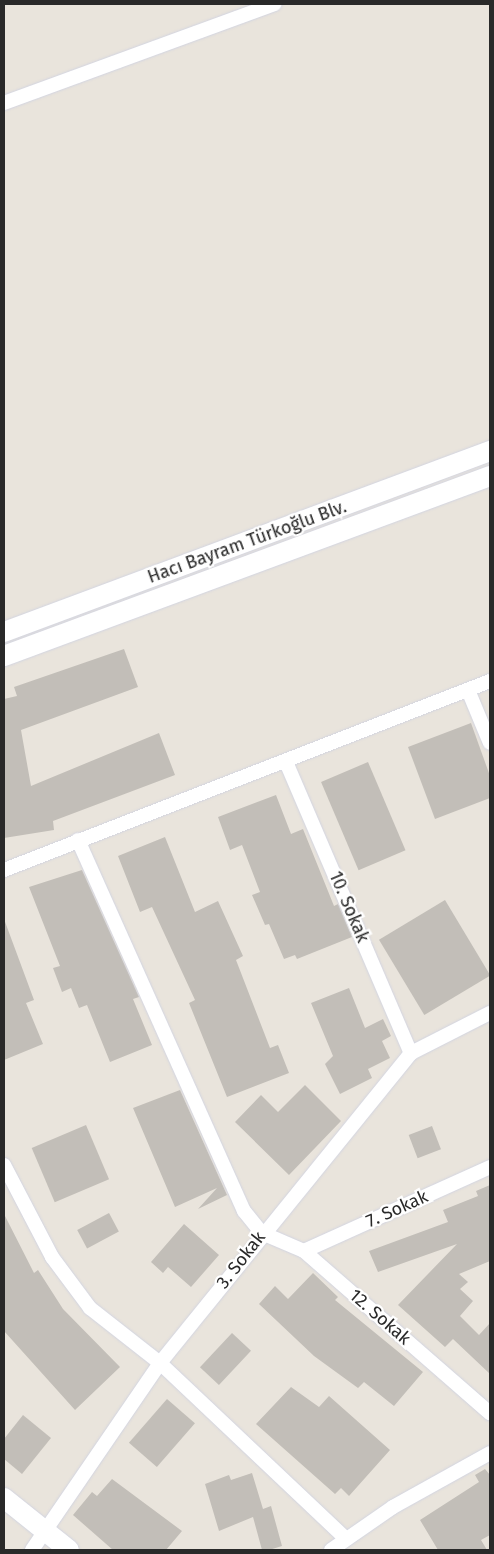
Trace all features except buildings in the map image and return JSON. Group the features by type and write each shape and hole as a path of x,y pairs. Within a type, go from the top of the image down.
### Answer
{"street":[{"path":"4,103 274,4"},
{"name":"Hacı Bayram Türkoğlu Blv.","path":"4,632 490,451"},
{"name":"Hacı Bayram Türkoğlu Blv.","path":"4,656 490,476"},
{"path":"4,870 78,840 286,762 490,681"},
{"path":"468,690 490,743"},
{"name":"10. Sokak","path":"286,762 411,1053"},
{"path":"78,840 244,1211 262,1233"},
{"name":"3. Sokak","path":"32,1550 42,1529 160,1363 262,1233 411,1053 490,1012"},
{"path":"4,1165 52,1257 90,1308 160,1363 345,1538"},
{"name":"7. Sokak","path":"304,1251 490,1167"},
{"name":"12. Sokak","path":"262,1233 304,1251 490,1413"},
{"path":"331,1550 345,1538 490,1453"},
{"path":"4,1498 69,1550"}]}
